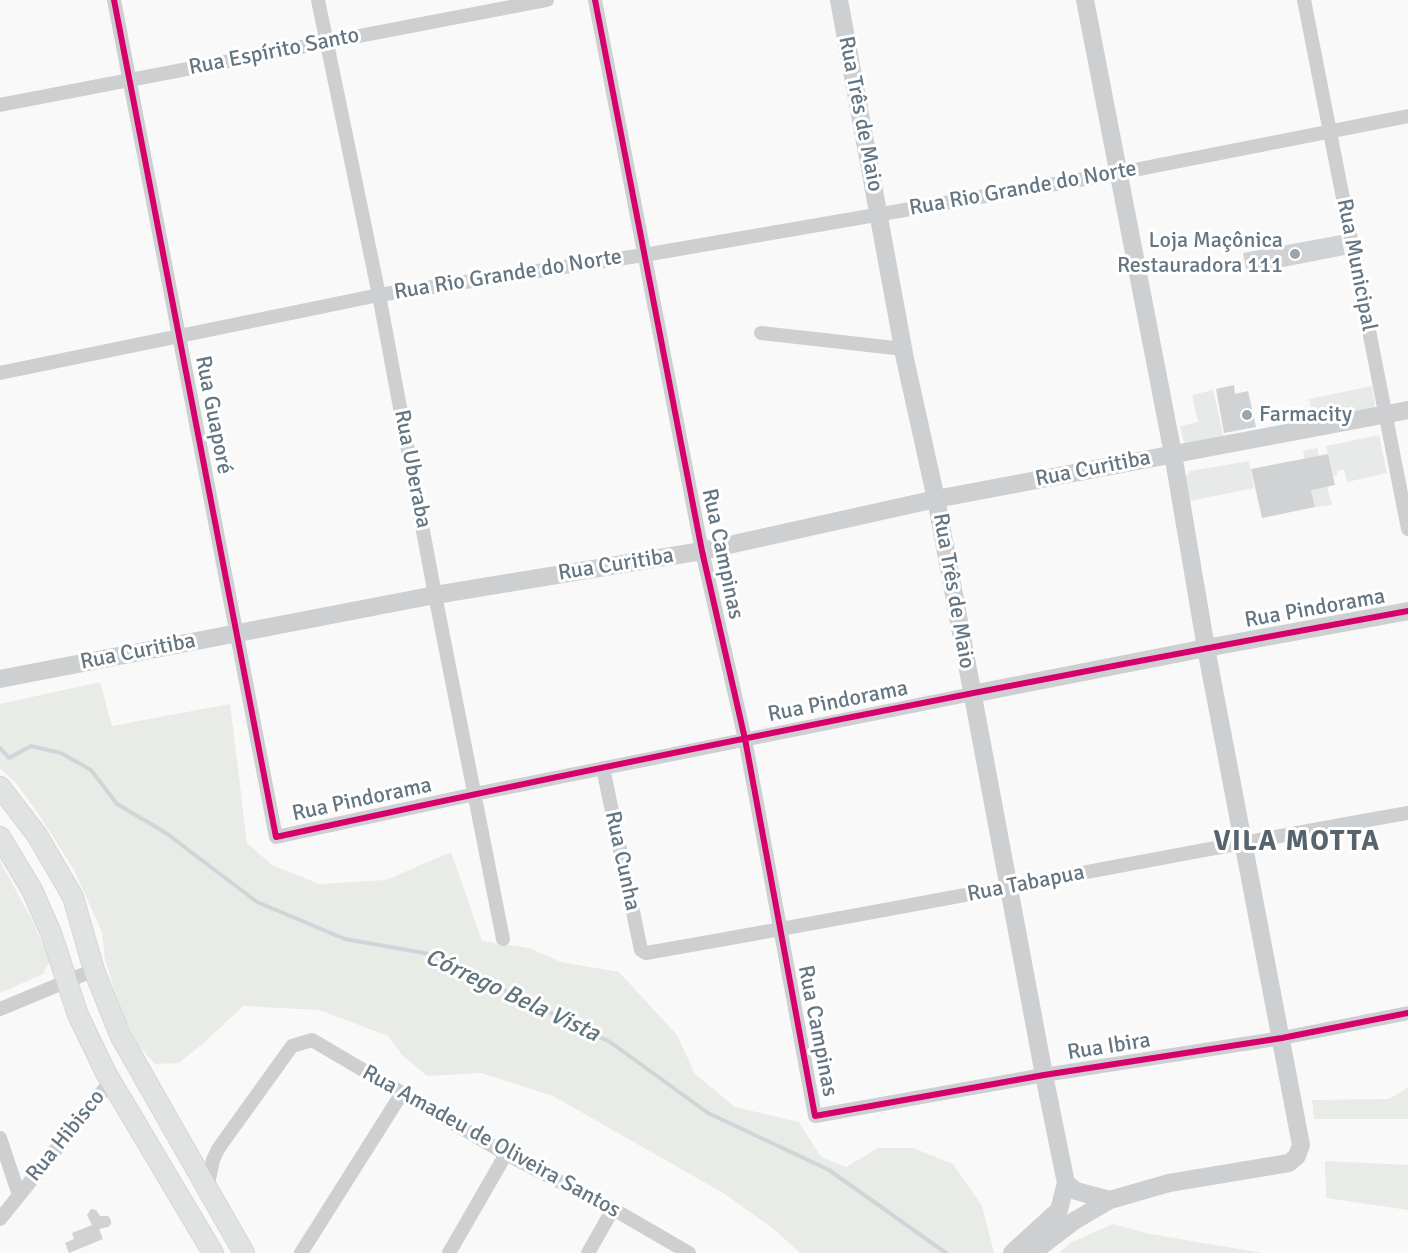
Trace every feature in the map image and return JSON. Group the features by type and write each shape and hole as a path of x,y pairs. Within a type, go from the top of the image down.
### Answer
{"main road":[{"path":"0,788 37,835 73,897 94,970 120,1035 244,1253"},
{"path":"0,837 32,890 68,979 71,998 78,1015 111,1081 213,1253"}],"street":[{"name":"Rua Guaporé","path":"114,0 276,837"},
{"name":"Rua Uberaba","path":"318,0 379,295 503,939"},
{"name":"Rua Espírito Santo","path":"0,105 547,0"},
{"name":"Rua Campinas","path":"594,0 702,550 744,739 815,1116"},
{"name":"Rua Três de Maio","path":"839,0 904,349 936,499 1066,1183 1059,1210 1031,1245"},
{"path":"1012,1253 1031,1245 1110,1200 1169,1183 1289,1163 1297,1156 1301,1145 1206,648 1173,454 1085,0"},
{"name":"Rua Municipal","path":"1305,0 1408,530"},
{"name":"Rua Rio Grande do Norte","path":"0,373 379,295 644,255 1119,173 1408,116"},
{"path":"761,333 904,349"},
{"name":"Rua Curitiba","path":"0,679 435,595 702,550 936,499 1408,410"},
{"name":"Rua Pindorama","path":"276,837 744,739 1206,648 1408,611"},
{"name":"Rua Cunha","path":"603,768 640,950 643,952"},
{"name":"Rua Tabapua","path":"643,952 779,930 1408,813"},
{"path":"0,1009 94,970"},
{"name":"Rua Ibira","path":"815,1116 1044,1075 1282,1038 1408,1013"},
{"name":"Rua Amadeu de Oliveira Santos","path":"218,1149 292,1046 312,1040 506,1154 613,1209 689,1253"},
{"name":"Rua Hibisco","path":"0,1219 111,1081"},
{"path":"301,1253 402,1093"},
{"path":"0,1138 19,1195"},
{"path":"189,1157 210,1154 218,1149"},
{"path":"207,1189 218,1149"},
{"path":"449,1253 506,1154"},
{"path":"1066,1183 1076,1191 1110,1200"},
{"path":"588,1253 613,1209"}],"shaded area":[{"path":"1372,386 1376,411 1315,426 1309,399"},
{"path":"1213,390 1225,443 1186,451 1180,426 1198,422 1192,395"},
{"path":"1379,435 1387,473 1347,482 1344,470 1337,471 1337,475 1333,476 1326,446"},
{"path":"1317,448 1332,505 1315,507 1303,451"},
{"path":"1249,461 1254,488 1190,501 1185,477 1190,471"},
{"path":"100,682 112,726 230,704 247,843 272,865 319,884 386,880 451,852 482,941 529,948 561,962 619,972 677,1035 695,1074 735,1107 799,1122 821,1157 846,1167 878,1148 913,1148 953,1164 982,1206 994,1253 800,1253 775,1230 725,1194 553,1096 481,1073 427,1076 403,1056 388,1036 320,1010 243,1006 179,1063 155,1064 138,1045 121,1011 105,959 102,932 74,870 17,784 0,768 0,704"},
{"path":"0,861 32,920 50,960 43,974 0,993"},
{"path":"1408,1086 1408,1119 1314,1119 1312,1100 1389,1099"},
{"path":"1325,1161 1408,1165 1408,1210 1326,1198"},
{"path":"1113,1224 1150,1234 1263,1253 1059,1253 1070,1243"}],"building":[{"name":"Loja Maçônica Restauradora 111","path":"1341,235 1345,255 1247,274 1243,253"},
{"path":"1234,385 1235,394 1248,391 1256,427 1224,433 1216,389"},
{"path":"1328,454 1335,485 1311,490 1315,507 1262,518 1251,469"},
{"path":"91,1209 96,1210 100,1216 108,1216 111,1224 99,1229 103,1239 69,1253 65,1243 74,1239 72,1233 92,1225 87,1215"}],"waterway":[{"name":"Córrego Bela Vista","path":"0,748 9,758 31,746 61,753 91,770 117,804 166,833 257,902 345,939 430,954 610,1042 708,1113 829,1170 946,1253"}],"cycle path":[{"path":"114,0 276,837 841,719 1408,611"},
{"path":"595,0 702,551 745,739 815,1116 1044,1075 1282,1038 1408,1013"}],"place":[{"name":"Loja Maçônica Restauradora 111","path":"1295,254"},
{"name":"Farmacity","path":"1247,415"}],"district":[{"name":"VILA MOTTA","path":"1297,843"}]}
